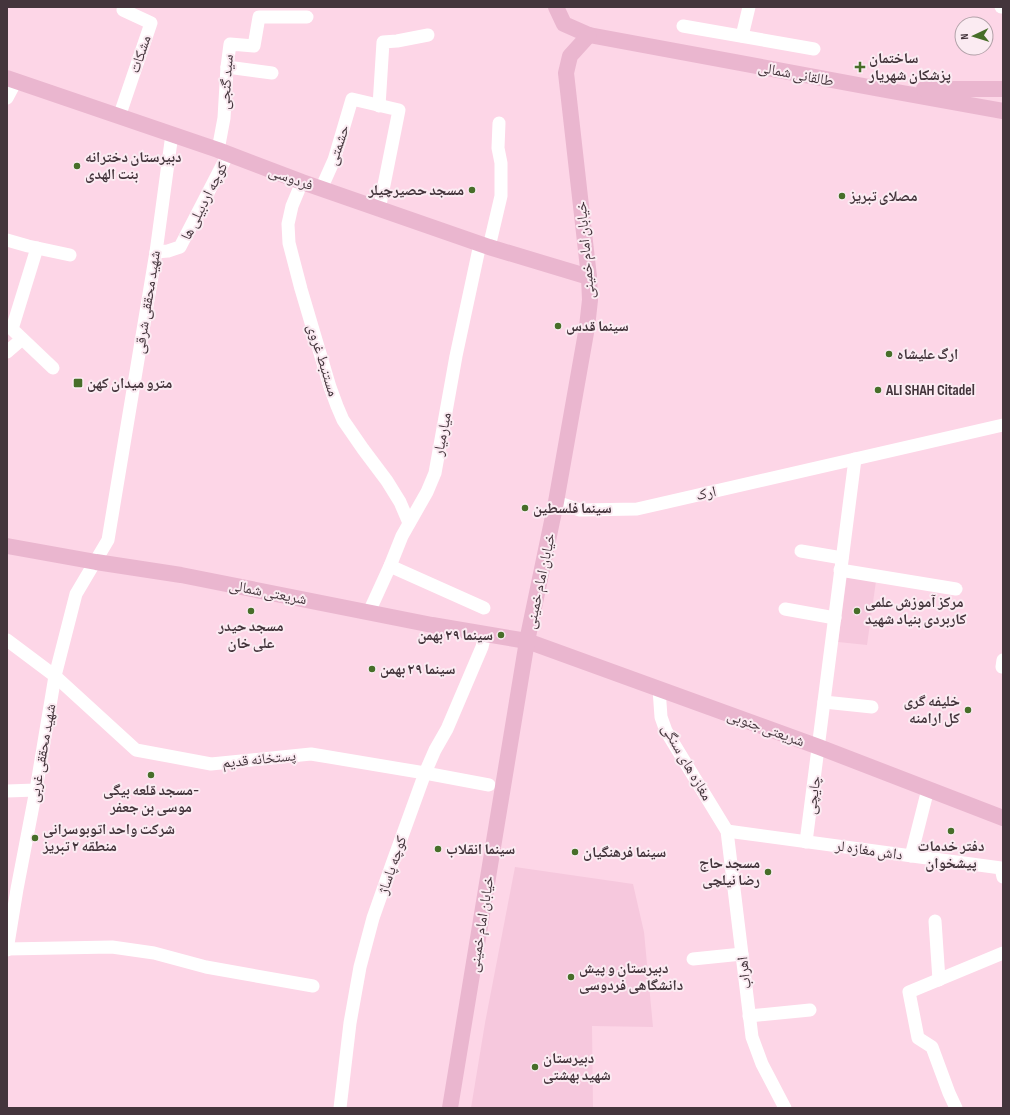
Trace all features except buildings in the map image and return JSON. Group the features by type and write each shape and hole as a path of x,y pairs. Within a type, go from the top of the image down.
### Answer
{"main road":[{"path":"556,7 564,24 589,35"},
{"name":"طالقانی شمالی","path":"589,35 1003,111"},
{"name":"خیابان امام خمینی","path":"450,1108 528,641 556,502 587,326 590,300 583,275 566,73 570,56 589,35"},
{"name":"فردوسی","path":"11,79 223,152 379,210 485,246 583,275"},
{"path":"880,89 1003,89"},
{"name":"شریعتی شمالی","path":"7,546 181,575 432,625 528,641"},
{"name":"شریعتی جنوبی","path":"528,641 819,747 1003,818"}],"street":[{"name":"مشکات","path":"118,117 151,23 123,10 124,7"},
{"path":"742,36 749,7"},
{"name":"سید گنجی","path":"223,152 227,67 230,44 254,46 259,17 307,17"},
{"path":"683,26 814,49"},
{"path":"379,210 399,110 379,106 383,42 428,35"},
{"path":"227,67 272,73"},
{"path":"7,98 11,79"},
{"name":"حشمتی","path":"321,189 334,160 352,99 379,106"},
{"name":"میارمیار","path":"369,612 402,536 427,492 434,473 456,356 485,246 501,196 501,162 498,148 499,123"},
{"name":"شهید محققی شرقی","path":"96,562 108,540 156,252 172,134"},
{"name":"کوچه اردبیلی ها","path":"156,252 168,251 180,247 223,152"},
{"name":"مستنبط غروی","path":"302,182 292,206 288,224 288,243 330,387 343,420 387,481 400,502 409,523"},
{"path":"7,240 70,255"},
{"path":"37,248 12,329 53,368"},
{"path":"7,352 22,339"},
{"name":"ارک","path":"556,502 580,510 637,509 1003,425"},
{"path":"819,747 855,459"},
{"path":"801,551 841,564 956,589"},
{"name":"شهید محققی غربی","path":"7,950 55,676 76,594 96,562"},
{"path":"390,566 484,608"},
{"path":"785,609 835,618"},
{"name":"کوچه پاساژ","path":"340,1108 350,1023 360,967 376,911 394,857 434,750 450,722 482,646 485,634"},
{"name":"پستخانه قدیم","path":"7,640 55,676 136,750 211,764 311,754 489,785"},
{"name":"مغازه های سنگی","path":"659,689 661,717 666,732 727,831"},
{"path":"824,702 872,707"},
{"name":"چایچی","path":"806,842 819,747"},
{"path":"911,856 928,789"},
{"path":"7,791 36,790"},
{"name":"داش مغازه لر","path":"727,831 1001,868 1003,877"},
{"name":"اهراب","path":"727,831 752,1037 762,1064 785,1108"},
{"path":"935,921 939,980"},
{"path":"7,950 112,947 154,953 206,967 313,986"},
{"path":"956,1108 948,1093 932,1047 918,1038 909,992 1003,953"},
{"path":"693,959 742,954"},
{"path":"750,1016 810,1010"}],"shaded area":[{"name":"مرکز آموزش علمی کاربردی بنیاد شهید","path":"847,575 876,581 867,645 838,642"},
{"name":"دبیرستان و پیش دانشگاهی فردوسی","path":"515,867 633,884 644,932 653,1027 592,1026 593,1108 471,1108 485,1023"}],"place":[{"name":"ساختمان پزشکان شهریار","path":"860,67"},
{"name":"دبیرستان دخترانه بنت الهدی","path":"77,166"},
{"name":"مسجد حصیرچیلر","path":"472,190"},
{"name":"مصلای تبریز","path":"842,196"},
{"name":"سینما قدس","path":"558,326"},
{"name":"ارگ علیشاه","path":"889,354"},
{"name":"مترو میدان کهن","path":"78,383"},
{"name":"ALI SHAH Citadel","path":"878,390"},
{"name":"سینما فلسطین","path":"525,508"},
{"name":"مسجد حیدر علی خان","path":"251,611"},
{"name":"مرکز آموزش علمی کاربردی بنیاد شهید","path":"857,611"},
{"name":"سینما ٢٩ بهمن","path":"501,635"},
{"name":"سینما ۲۹ بهمن","path":"372,669"},
{"name":"خلیفه گری کل ارامنه","path":"968,710"},
{"name":"مسجد قلعه بیگی- موسی بن جعفر","path":"151,775"},
{"name":"دفتر خدمات پیشخوان","path":"951,831"},
{"name":"شرکت واحد اتوبوسرانی منطقه ۲ تبریز","path":"35,838"},
{"name":"سینما انقلاب","path":"438,849"},
{"name":"سینما فرهنگیان","path":"575,852"},
{"name":"مسجد حاج رضا نیلچی","path":"768,872"},
{"name":"دبیرستان و پیش دانشگاهی فردوسی","path":"571,977"},
{"name":"دبیرستان شهید بهشتی","path":"535,1067"}]}
